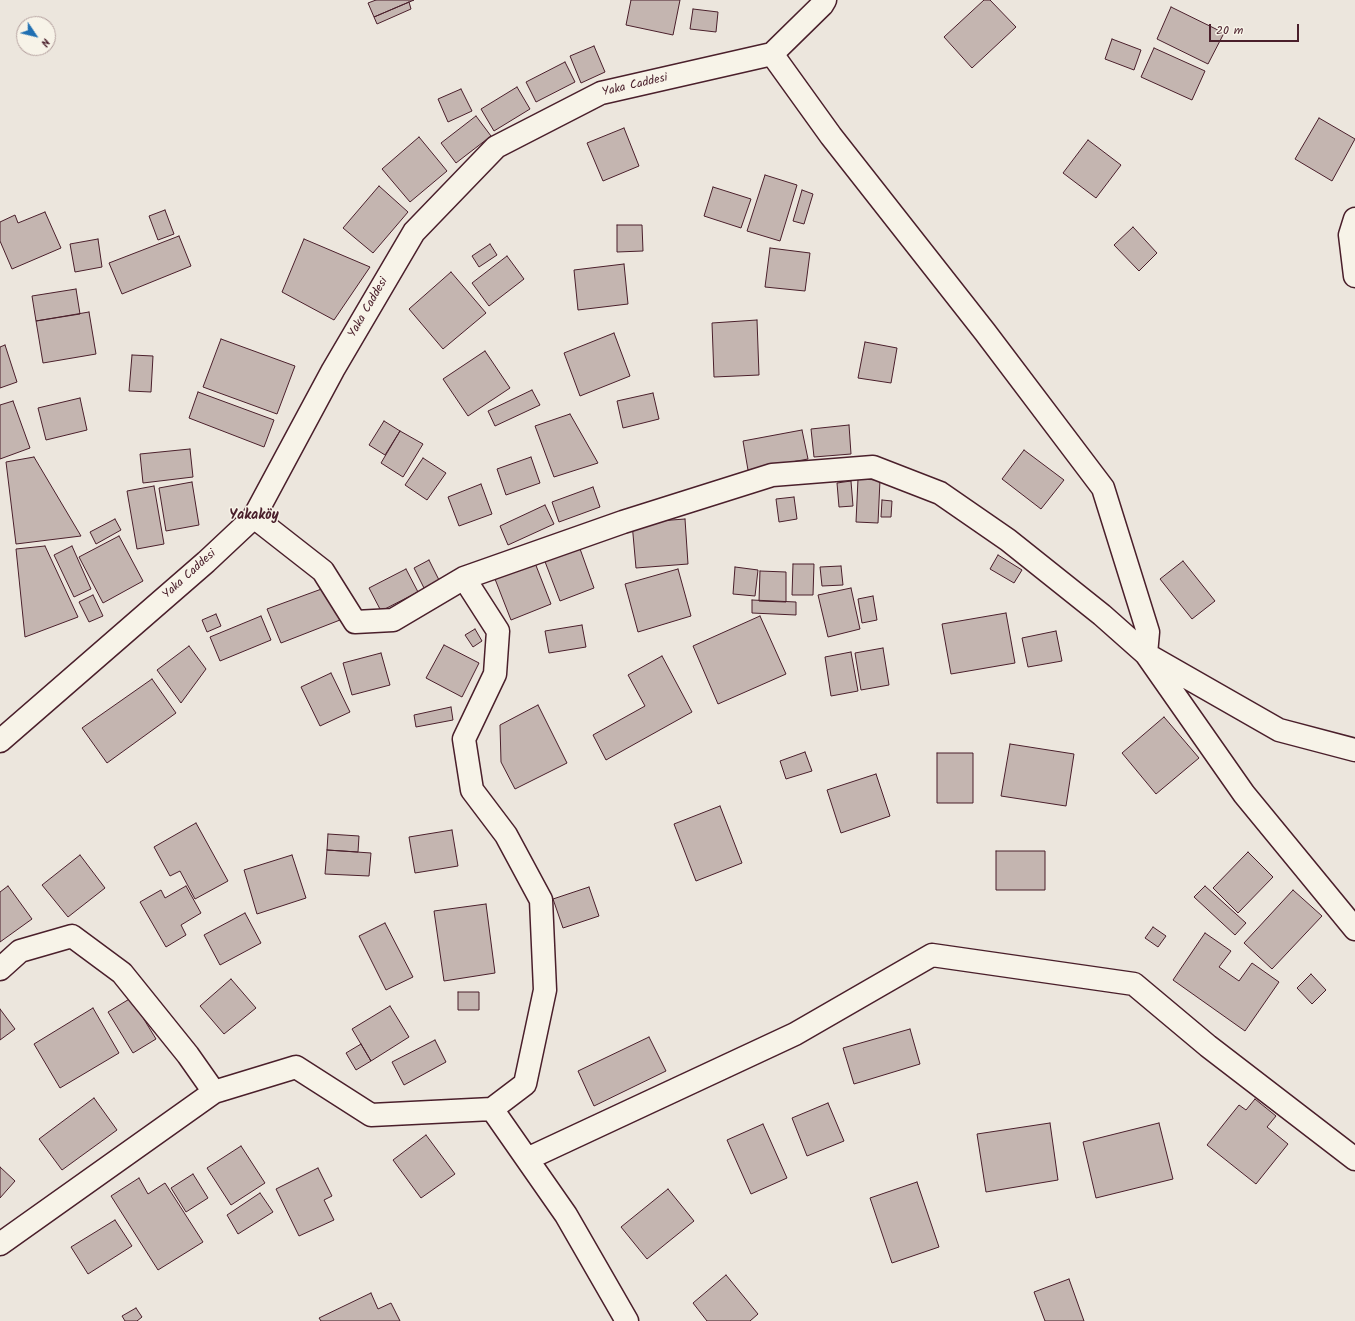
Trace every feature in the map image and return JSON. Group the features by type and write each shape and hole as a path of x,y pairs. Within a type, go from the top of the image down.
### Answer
{"street":[{"path":"825,0 822,5 772,54 831,136 1103,488 1148,632 1146,654 1244,794 1355,929"},
{"name":"Yaka Caddesi","path":"0,741 206,562 254,517 333,370 414,232 496,147 601,93 772,54"},
{"path":"1355,219 1350,235 1355,276"},
{"path":"254,517 323,571 354,622 393,620 464,578 623,522 772,475 873,467 940,493 1008,540 1102,615 1146,654 1279,730 1355,750"},
{"path":"0,1244 214,1092 296,1067 371,1115 492,1109 525,1084 545,990 541,900 506,835 472,790 464,738 495,674 498,631 464,578"},
{"path":"0,969 20,952 72,936 122,973 188,1055 214,1092"},
{"path":"527,1159 795,1034 932,955 1134,984 1208,1046 1355,1159"},
{"path":"492,1109 566,1215 627,1321"}],"building":[{"path":"376,0 414,0 374,17 368,3"},
{"path":"631,0 680,0 673,35 626,25"},
{"path":"984,0 990,0 1016,27 972,68 944,37"},
{"path":"409,2 411,9 377,24 374,17"},
{"path":"1171,7 1224,33 1208,64 1157,39"},
{"path":"693,9 718,12 716,32 690,29"},
{"path":"1112,39 1141,50 1134,70 1105,59"},
{"path":"594,46 605,72 581,83 570,56"},
{"path":"1154,48 1205,71 1192,100 1141,77"},
{"path":"565,62 575,82 536,102 526,82"},
{"path":"517,87 530,109 494,131 481,109"},
{"path":"461,89 472,111 448,122 438,99"},
{"path":"476,116 491,136 456,163 441,143"},
{"path":"1319,118 1355,139 1332,181 1295,159"},
{"path":"624,128 639,166 603,181 587,143"},
{"path":"419,137 447,171 410,202 382,169"},
{"path":"1088,140 1121,165 1096,198 1063,173"},
{"path":"765,175 797,185 780,241 747,231"},
{"path":"379,186 408,212 373,253 343,228"},
{"path":"713,187 751,199 741,228 704,216"},
{"path":"802,190 813,194 804,224 793,221"},
{"path":"165,210 174,234 158,240 149,216"},
{"path":"45,212 61,248 12,269 0,241 0,222 15,215 18,223"},
{"path":"617,225 642,225 643,251 617,252"},
{"path":"1133,227 1157,253 1139,271 1114,245"},
{"path":"179,236 191,266 122,294 109,263"},
{"path":"98,239 102,267 75,272 70,244"},
{"path":"304,239 370,267 334,320 282,292"},
{"path":"490,244 497,255 479,267 472,256"},
{"path":"770,248 810,253 805,291 765,287"},
{"path":"507,256 524,279 489,306 472,283"},
{"path":"624,264 628,304 578,310 574,270"},
{"path":"451,272 486,313 443,349 409,309"},
{"path":"76,289 80,314 36,321 32,296"},
{"path":"89,312 96,354 43,363 36,321"},
{"path":"757,320 759,375 714,377 712,323"},
{"path":"614,333 630,376 580,396 564,353"},
{"path":"221,339 295,366 277,414 203,387"},
{"path":"865,342 897,348 891,383 858,378"},
{"path":"5,345 17,382 0,388 0,347"},
{"path":"485,351 510,388 468,416 443,379"},
{"path":"132,355 153,356 151,392 129,391"},
{"path":"532,390 540,405 495,426 488,411"},
{"path":"198,392 274,420 264,447 189,418"},
{"path":"653,393 659,419 623,428 617,401"},
{"path":"80,398 87,430 46,440 38,408"},
{"path":"13,401 30,448 0,459 0,405"},
{"path":"570,414 598,463 554,477 535,426"},
{"path":"384,421 400,431 385,455 369,445"},
{"path":"849,425 851,454 814,457 811,429"},
{"path":"802,430 808,459 748,470 743,441"},
{"path":"400,431 423,444 403,477 381,463"},
{"path":"190,449 193,477 143,483 140,454"},
{"path":"1024,450 1064,480 1041,509 1002,479"},
{"path":"34,457 81,536 16,544 6,462"},
{"path":"531,457 540,483 506,495 497,469"},
{"path":"423,458 446,473 427,500 405,485"},
{"path":"858,479 880,480 878,523 856,522"},
{"path":"851,481 853,506 839,507 837,483"},
{"path":"192,482 199,525 166,531 159,488"},
{"path":"481,484 492,514 459,526 448,497"},
{"path":"154,486 164,544 137,549 127,491"},
{"path":"593,487 600,507 559,522 552,502"},
{"path":"794,497 797,519 779,522 776,499"},
{"path":"882,500 892,501 891,517 881,517"},
{"path":"545,505 554,524 508,545 500,526"},
{"path":"115,519 121,530 96,544 90,532"},
{"path":"685,519 688,564 636,568 632,523"},
{"path":"119,536 143,581 103,603 79,557"},
{"path":"45,546 78,617 25,637 16,549"},
{"path":"72,546 91,589 74,597 54,555"},
{"path":"579,546 594,588 560,601 544,559"},
{"path":"998,555 1022,570 1014,583 990,569"},
{"path":"429,560 440,582 425,590 414,568"},
{"path":"1183,561 1215,601 1192,619 1160,579"},
{"path":"535,563 551,604 511,620 495,579"},
{"path":"793,564 814,564 813,595 792,595"},
{"path":"841,566 843,585 822,586 820,567"},
{"path":"735,567 758,570 755,596 733,594"},
{"path":"406,569 418,592 381,611 369,588"},
{"path":"678,569 691,616 638,632 625,584"},
{"path":"760,571 786,572 786,602 759,601"},
{"path":"327,587 340,620 281,643 267,609"},
{"path":"851,588 860,629 828,637 818,595"},
{"path":"93,595 103,616 89,622 79,602"},
{"path":"873,596 877,620 862,623 858,599"},
{"path":"752,600 796,602 796,615 752,613"},
{"path":"1006,613 1015,663 951,674 942,624"},
{"path":"216,614 221,626 207,632 202,620"},
{"path":"261,616 271,640 220,661 210,637"},
{"path":"760,616 786,674 718,704 693,646"},
{"path":"582,625 586,647 549,653 545,631"},
{"path":"475,629 482,641 473,647 465,635"},
{"path":"1056,631 1062,661 1028,667 1022,638"},
{"path":"444,645 479,663 462,697 426,678"},
{"path":"189,646 206,669 181,703 157,670"},
{"path":"883,648 889,685 861,690 855,653"},
{"path":"851,652 858,691 831,696 825,657"},
{"path":"381,653 390,685 352,695 343,663"},
{"path":"662,656 692,712 606,760 593,735 645,706 628,675"},
{"path":"331,673 350,712 320,726 301,687"},
{"path":"152,679 176,713 107,763 82,728"},
{"path":"538,705 567,763 515,789 501,762 500,725"},
{"path":"451,707 453,720 416,727 414,715"},
{"path":"1164,717 1199,758 1156,794 1122,753"},
{"path":"1010,744 1074,754 1066,806 1001,796"},
{"path":"805,752 812,771 786,779 780,761"},
{"path":"937,753 973,753 973,803 937,803"},
{"path":"876,774 890,816 841,833 827,790"},
{"path":"720,806 742,863 696,881 674,824"},
{"path":"196,823 228,881 195,899 180,871 170,876 154,847"},
{"path":"452,830 458,866 415,873 409,837"},
{"path":"328,834 359,836 358,852 327,850"},
{"path":"327,850 371,853 369,876 325,874"},
{"path":"996,851 1045,851 1045,890 996,890"},
{"path":"1248,852 1273,877 1238,913 1213,888"},
{"path":"80,855 105,888 68,917 42,885"},
{"path":"292,855 306,898 257,914 244,870"},
{"path":"8,886 32,919 0,942 0,892"},
{"path":"186,886 201,913 181,925 186,935 166,947 140,902 161,890 165,898"},
{"path":"1205,886 1246,923 1235,935 1194,897"},
{"path":"589,887 599,916 563,928 553,899"},
{"path":"1293,890 1322,916 1272,969 1244,943"},
{"path":"486,904 495,973 444,981 434,911"},
{"path":"245,913 261,943 220,965 204,935"},
{"path":"385,923 413,977 386,990 359,936"},
{"path":"1153,927 1166,936 1158,947 1145,938"},
{"path":"1205,933 1231,951 1219,967 1239,981 1252,963 1279,982 1245,1031 1173,980"},
{"path":"1311,974 1326,990 1312,1004 1297,988"},
{"path":"231,979 256,1008 224,1034 200,1006"},
{"path":"458,992 479,992 479,1010 458,1010"},
{"path":"131,998 156,1039 133,1053 108,1012"},
{"path":"390,1006 409,1037 371,1061 352,1029"},
{"path":"93,1008 119,1053 60,1088 34,1044"},
{"path":"0,1009 15,1029 0,1040"},
{"path":"910,1029 920,1064 854,1084 843,1048"},
{"path":"649,1037 666,1071 594,1106 578,1071"},
{"path":"435,1040 446,1062 404,1085 392,1062"},
{"path":"361,1044 371,1061 356,1070 346,1053"},
{"path":"94,1098 117,1130 62,1170 39,1139"},
{"path":"1255,1099 1276,1116 1267,1127 1288,1144 1256,1184 1207,1145 1239,1105 1246,1110"},
{"path":"828,1103 844,1141 807,1156 792,1118"},
{"path":"1050,1123 1058,1180 986,1192 977,1134"},
{"path":"1159,1123 1173,1179 1096,1198 1083,1142"},
{"path":"763,1124 787,1178 751,1194 727,1140"},
{"path":"426,1135 455,1174 421,1198 393,1160"},
{"path":"241,1146 265,1183 231,1205 207,1168"},
{"path":"0,1167 15,1181 0,1198"},
{"path":"318,1168 332,1196 324,1200 334,1220 299,1236 276,1189"},
{"path":"193,1174 208,1198 186,1212 171,1188"},
{"path":"139,1178 148,1194 165,1183 203,1242 158,1270 111,1196"},
{"path":"917,1182 939,1247 892,1263 870,1198"},
{"path":"668,1189 694,1221 647,1259 621,1227"},
{"path":"260,1193 273,1212 238,1234 227,1215"},
{"path":"115,1220 132,1246 88,1274 71,1247"},
{"path":"726,1275 758,1314 750,1321 707,1321 693,1303"},
{"path":"1069,1279 1084,1321 1045,1321 1034,1292"},
{"path":"371,1293 378,1309 391,1303 400,1321 321,1321 319,1318"},
{"path":"136,1308 142,1317 137,1321 125,1321 122,1316"}],"district":[{"name":"Yakaköy","path":"254,517"}]}
